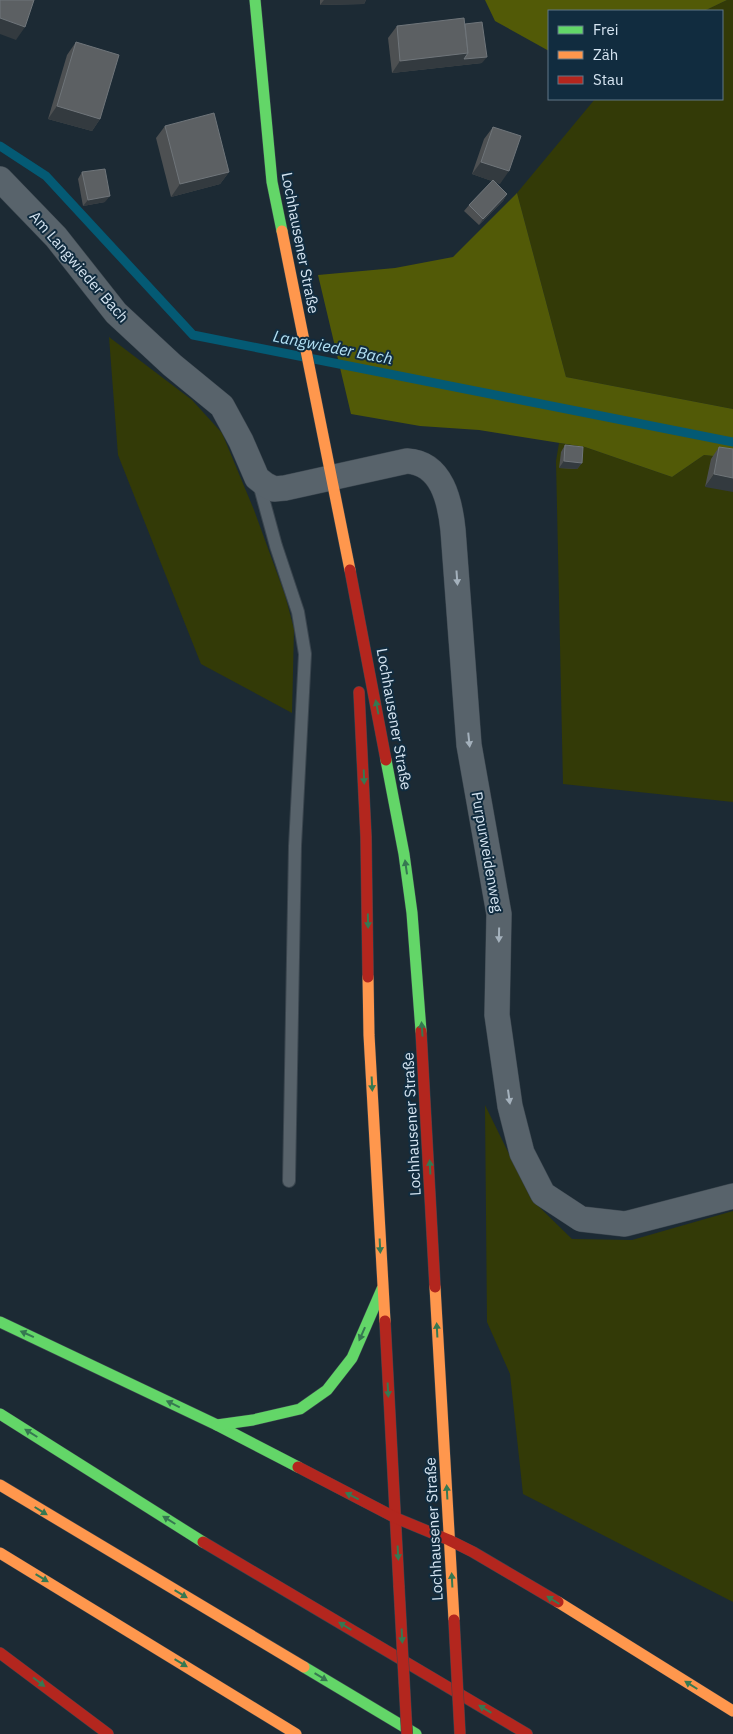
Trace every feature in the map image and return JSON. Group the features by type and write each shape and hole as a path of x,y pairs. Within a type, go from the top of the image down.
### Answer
{"main road":[{"name":"Lochhausener Straße","path":"254,0 272,182 363,634 402,844 412,913 426,1077 437,1321 460,1734"},
{"name":"Lochhausener Straße","path":"340,519 358,676 366,837 370,1035 407,1734"},
{"path":"217,1425 252,1420 300,1409 327,1390 352,1358 382,1289"},
{"path":"0,1322 217,1425 396,1518 449,1540 517,1577 733,1710"},
{"path":"0,1414 210,1546 527,1734"},
{"path":"0,1485 416,1734"},
{"path":"0,1553 296,1734"},
{"path":"0,1653 108,1734"}],"street":[{"name":"Am Langwieder Bach","path":"0,179 56,237 116,312 172,365 222,406 241,440 257,478"},
{"name":"Purpurweidenweg","path":"332,478 407,461 415,462 426,466 442,484 451,514 469,745 499,914 497,1015 510,1106 522,1153 543,1194 581,1219 625,1224 733,1196"},
{"path":"257,478 274,488 284,488 332,478"}],"lane":[{"path":"257,478 276,546 298,612 305,654 295,846 289,1181"}],"green space":[{"path":"485,0 727,0 706,10 548,10 548,50 495,21"},
{"path":"727,0 733,0 733,409 566,377 517,193 594,100 723,100 723,10 706,10"},
{"path":"517,193 566,377 733,409 733,458 704,455 672,477 585,447 479,430 420,426 351,414 318,275 395,268 453,257"},
{"path":"109,337 192,400 222,433 254,510 285,595 294,629 292,713 201,664 118,455"},
{"path":"559,443 585,447 672,477 704,455 733,458 733,802 563,784 556,461"},
{"path":"485,1105 531,1199 572,1239 632,1240 733,1211 733,1602 523,1494 510,1374 487,1322"}],"building":[{"path":"0,0 34,0 25,27 0,18"},
{"path":"464,18 468,53 400,61 397,26"},
{"path":"482,22 487,57 464,59 468,53 465,24"},
{"path":"76,42 119,55 100,119 57,106"},
{"path":"214,113 229,172 180,184 165,126"},
{"path":"493,127 521,136 509,171 481,162"},
{"path":"105,169 110,196 88,200 82,172"},
{"path":"493,180 507,194 483,219 469,205"},
{"path":"565,445 583,447 582,463 564,461"},
{"path":"719,447 733,449 733,478 714,474"}],"waterway":[{"name":"Langwieder Bach","path":"0,146 46,176 193,335 733,442"}],"traffic: fast":[{"path":"255,0 272,182 282,231"},
{"path":"386,760 404,854 412,913 421,1031"},
{"path":"217,1425 253,1420 300,1409 327,1390 352,1358 382,1289"},
{"path":"0,1322 217,1425 298,1467"},
{"path":"0,1414 203,1542"},
{"path":"304,1667 416,1734"}],"traffic: slow":[{"path":"282,231 350,570"},
{"path":"368,977 369,1035 385,1321"},
{"path":"435,1287 454,1620"},
{"path":"0,1485 304,1667"},
{"path":"0,1553 296,1734"},
{"path":"558,1602 733,1711"}],"traffic: jam":[{"path":"350,570 386,760"},
{"path":"359,692 366,837 368,977"},
{"path":"421,1031 435,1287"},
{"path":"385,1321 399,1587"},
{"path":"298,1467 396,1518 473,1552 558,1602"},
{"path":"203,1542 527,1734"},
{"path":"399,1587 407,1734"},
{"path":"454,1620 460,1734"},
{"path":"0,1653 108,1734"}]}
